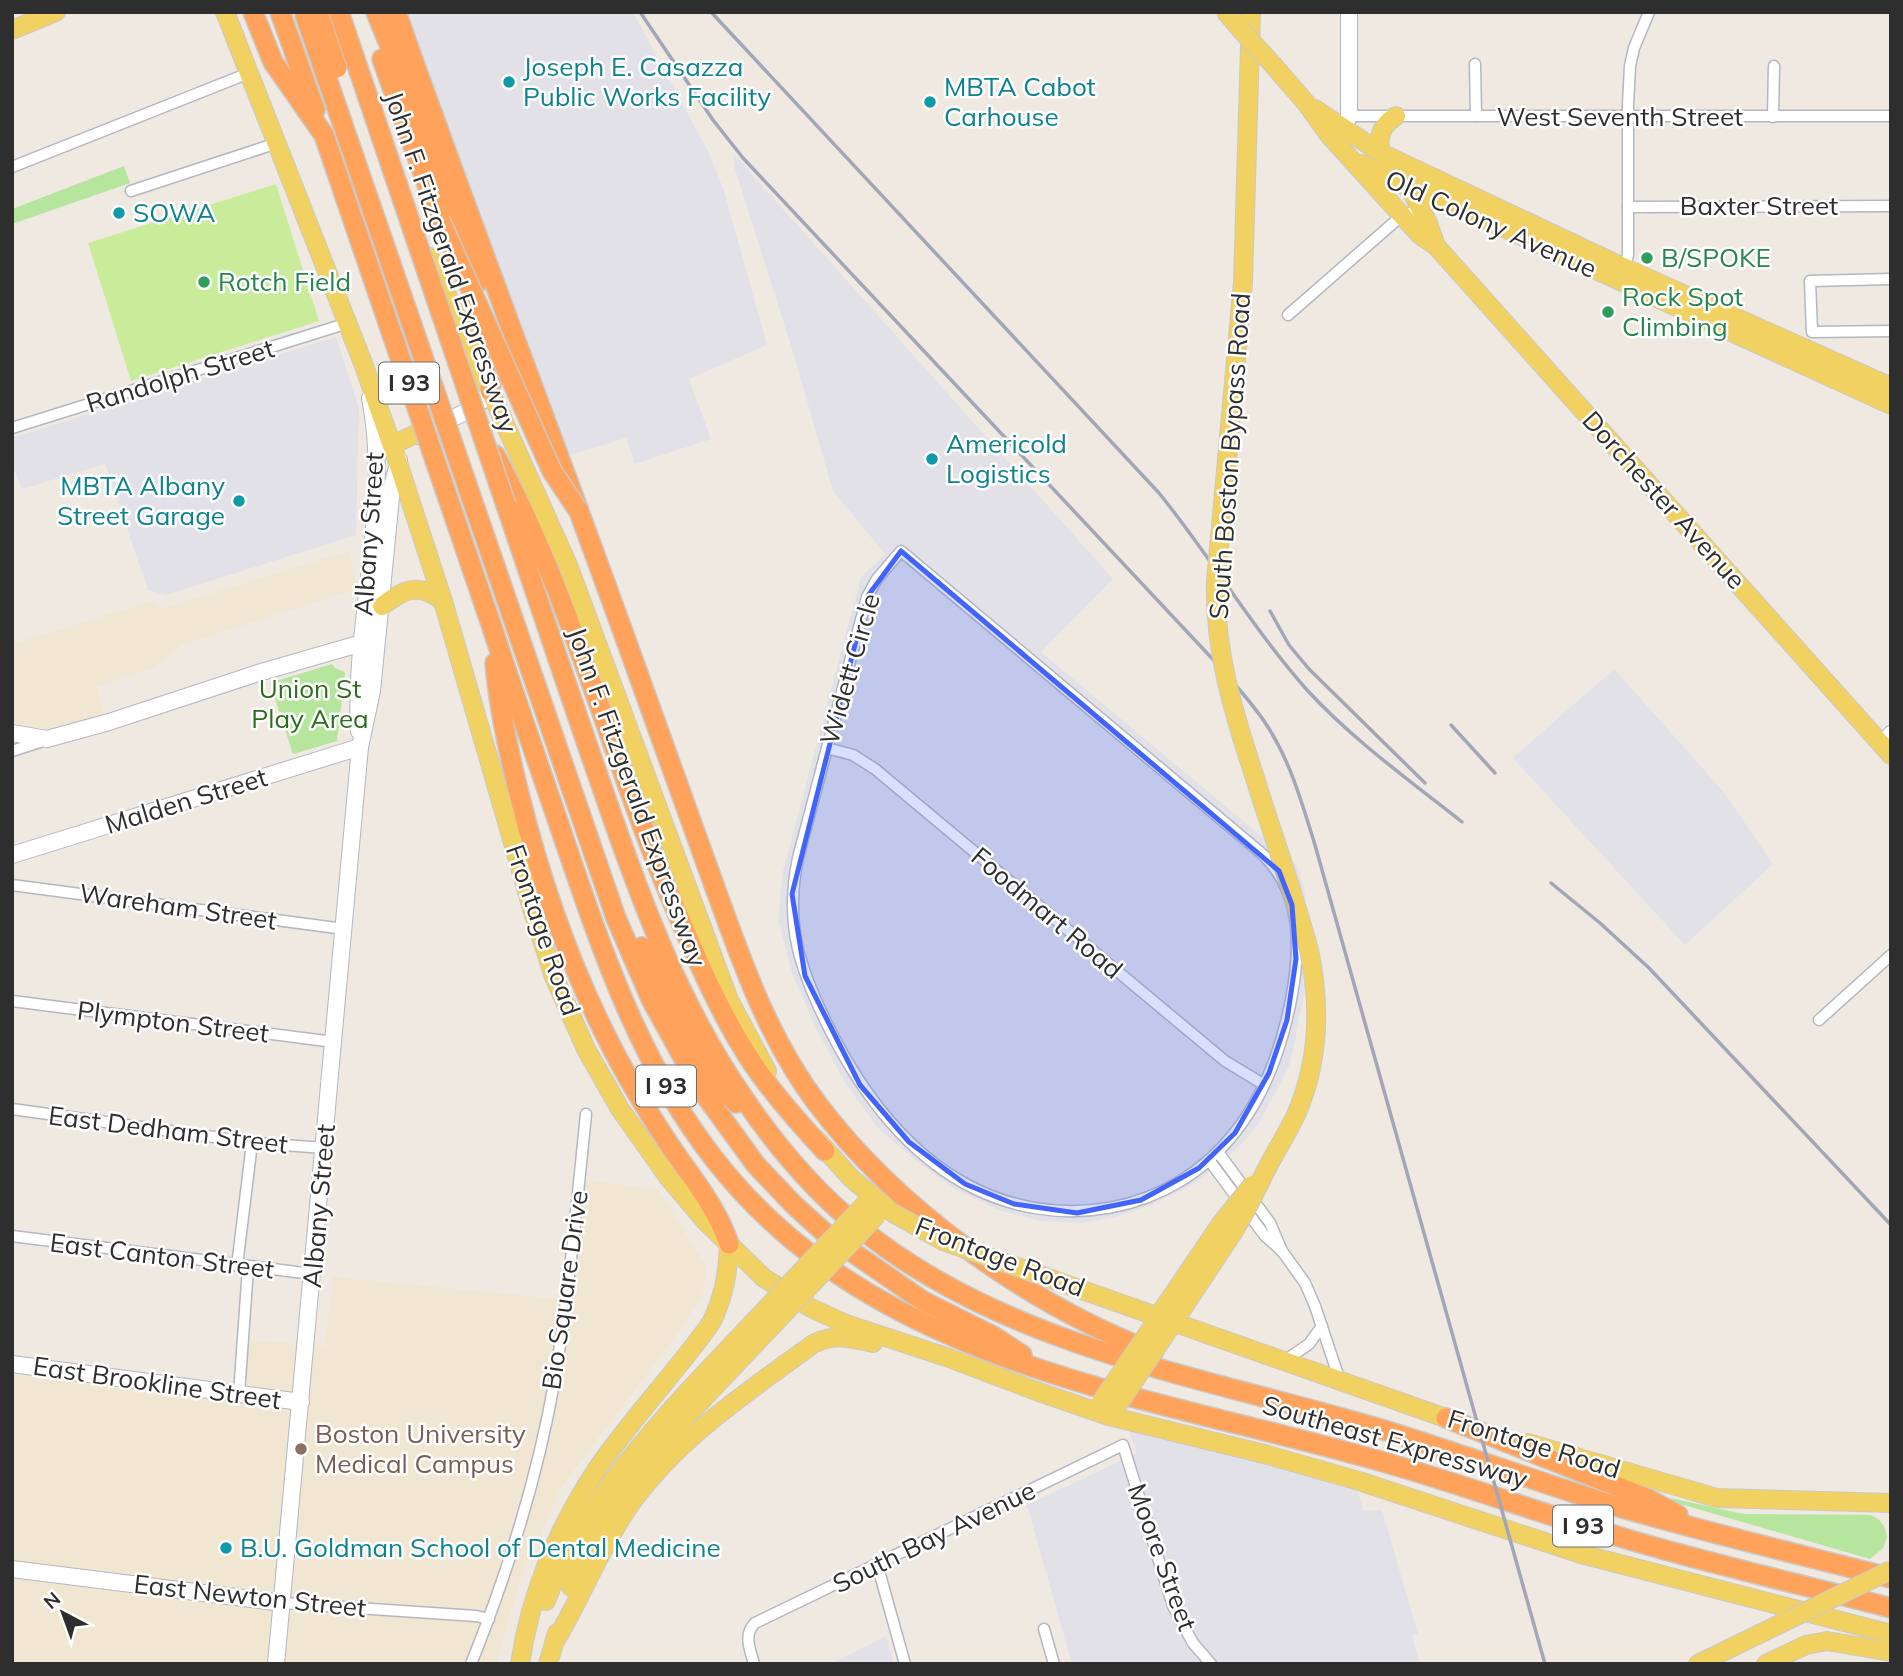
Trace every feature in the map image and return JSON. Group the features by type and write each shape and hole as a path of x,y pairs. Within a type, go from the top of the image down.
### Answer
{"highway":[{"path":"253,12 273,62 324,135"},
{"name":"I 93","path":"280,12 611,973 652,1062 705,1147 769,1220 798,1246 847,1282 899,1311 934,1328 1046,1371"},
{"path":"304,12 497,506 556,587 656,865 702,970 751,1061 778,1098 825,1151"},
{"path":"318,12 497,506 596,865 625,940 668,1033 718,1115 772,1182 825,1233 905,1290 942,1312 993,1336 1046,1371"},
{"name":"John F. Fitzgerald Expressway","path":"337,12 480,428 497,506 667,959 692,1014 722,1066 779,1146 812,1183 859,1227 904,1260 947,1286 1056,1335 1209,1382"},
{"path":"366,12 440,220 552,471 578,510"},
{"path":"376,12 404,81 483,300 492,347 490,391"},
{"path":"396,12 753,992 784,1054 829,1119 884,1178 947,1232 1026,1289 1095,1325 1162,1355 1209,1382"},
{"path":"492,630 499,705 512,765 535,858 562,939 612,1048 653,1118 713,1206 729,1244"},
{"name":"Southeast Expressway","path":"1046,1371 1142,1400 1376,1460 1654,1547 1891,1608"},
{"name":"Southeast Expressway","path":"1209,1382 1372,1427 1595,1499 1710,1532 1891,1578"},
{"path":"1446,1418 1646,1498 1710,1532"}],"main road":[{"path":"12,30 56,12"},
{"name":"Frontage Road","path":"337,12 378,140 582,600 729,1000 768,1073 789,1104 825,1151 878,1207 955,1246 1051,1279 1163,1324 1446,1418 1705,1496 1891,1503"},
{"name":"Dorchester Avenue","path":"1226,12 1306,103 1381,153 1395,167 1421,208 1436,246"},
{"name":"South Boston Bypass Road","path":"1106,1409 1226,1230 1237,1202 1266,1170 1296,1115 1313,1057 1317,1008 1305,936 1240,732 1226,683 1218,636 1216,581 1243,282 1251,12"},
{"path":"1340,126 1349,12"},
{"name":"Albany Street","path":"229,15 249,73 363,363 373,414 378,469 358,690 360,747 276,1664"},
{"path":"1381,153 1381,131 1387,122 1396,116"},
{"name":"Dorchester Avenue","path":"1340,126 1402,216 1436,246 1888,745"},
{"name":"Old Colony Avenue","path":"1340,126 1374,172 1891,387"},
{"name":"Old Colony Avenue","path":"1381,153 1891,405"},
{"name":"Frontage Road","path":"363,363 443,601 533,912 568,1011 593,1063 637,1135 688,1202 771,1284 811,1308 846,1324 1106,1409 1338,1475 1591,1557 1891,1634"},
{"name":"Albany Street","path":"360,747 371,703 393,487 398,463 410,441 422,431 472,408 490,391"},
{"path":"392,445 422,431"},
{"path":"382,606 412,589 431,593 443,601"},
{"path":"12,733 47,739 362,643"},
{"name":"Malden Street","path":"12,855 360,747"},
{"path":"522,1664 548,1594 582,1525 619,1470 697,1394 878,1207"},
{"path":"522,1664 522,1645 539,1586 564,1525 600,1465 711,1323 726,1286 729,1244"},
{"path":"554,1643 574,1610 601,1550 631,1503 653,1476 709,1420 813,1344 838,1336 910,1353 949,1358"},
{"name":"East Brookline Street","path":"12,1364 301,1402"},
{"path":"548,1664 579,1566 610,1508 697,1394"},
{"name":"Frontage Road","path":"1865,1503 1877,1506 1891,1518"},
{"name":"East Newton Street","path":"12,1569 282,1603"},
{"path":"1698,1664 1891,1570"},
{"path":"1766,1664 1806,1645 1827,1640 1891,1652"}],"street":[{"path":"1623,274 1628,255 1628,116 1632,55 1648,12"},
{"path":"1475,64 1476,116"},
{"path":"1773,117 1774,66"},
{"path":"12,167 249,73"},
{"name":"West Seventh Street","path":"1340,126 1396,116 1891,116"},
{"path":"131,191 238,154 275,138"},
{"name":"Baxter Street","path":"1628,207 1891,206"},
{"path":"1288,315 1402,216 1421,208"},
{"path":"1891,279 1810,281 1812,331 1891,331"},
{"name":"Randolph Street","path":"12,428 348,323"},
{"name":"Widett Circle","path":"901,551 1261,852 1279,871 1290,894 1295,917 1295,971 1283,1033 1263,1084 1242,1123 1218,1152 1180,1182 1141,1200 1114,1208 1088,1212 1052,1212 1001,1200 965,1184 920,1152 887,1118 852,1072 814,998 798,953 793,929 792,894 827,748 869,592 901,551"},
{"path":"12,751 47,739"},
{"name":"Foodmart Road","path":"827,748 853,755 868,764 1224,1062 1263,1084"},
{"name":"Wareham Street","path":"12,885 344,929"},
{"path":"1819,1020 1891,956"},
{"name":"Plympton Street","path":"12,1001 334,1042"},
{"name":"East Dedham Street","path":"12,1110 252,1143 324,1148"},
{"name":"Bio Square Drive","path":"471,1664 489,1619 523,1514 554,1380 566,1306 586,1114"},
{"path":"239,1394 242,1267 252,1143"},
{"path":"1218,1152 1270,1223 1282,1251 1309,1291 1340,1381"},
{"path":"1209,1160 1265,1236 1282,1251"},
{"name":"East Canton Street","path":"12,1236 312,1274"},
{"path":"1284,1362 1309,1344 1322,1326"},
{"name":"South Bay Avenue","path":"754,1664 748,1642 749,1632 755,1623 1123,1445"},
{"name":"Moore Street","path":"1123,1445 1173,1606 1193,1643 1211,1664"},
{"path":"877,1564 905,1664"},
{"name":"East Newton Street","path":"282,1603 489,1619"},
{"path":"1044,1629 1054,1664"}],"highlighted area":[{"path":"901,551 1279,871 1292,905 1296,959 1287,1020 1269,1073 1235,1133 1199,1168 1141,1200 1077,1213 1014,1204 965,1184 909,1142 860,1085 805,976 792,894 867,597"}],"shaded area":[{"path":"402,12 633,12 710,155 724,191 767,345 689,379 711,439 635,464 626,438 564,457"},
{"path":"734,154 1113,579 1041,652 1297,866 1305,892 1306,984 1290,1065 1258,1125 1234,1152 1196,1183 1151,1205 1115,1217 1081,1223 1041,1221 1001,1211 956,1190 915,1160 877,1127 844,1081 815,1026 792,973 778,920 783,871 861,577 885,554 833,491 793,352 734,166"},
{"name":"MBTA Albany Street Garage","path":"336,337 359,408 356,535 166,595 148,590 105,464 22,489 12,464 12,438"},
{"path":"349,551 357,589 184,644 152,668 96,687 105,717 57,731 12,727 12,644 150,602 162,609"},
{"path":"1614,669 1723,791 1773,864 1685,945 1513,758"},
{"name":"Boston University Medical Campus","path":"573,1179 658,1189 706,1266 703,1294 679,1331 562,1486 520,1580 496,1664 12,1664 12,1356 240,1387 244,1340 325,1346 333,1277 558,1299"},
{"path":"1128,1429 1344,1481 1357,1490 1364,1511 1382,1510 1418,1634 1412,1636 1420,1664 1072,1664 1027,1505 1137,1453"},
{"path":"886,1636 894,1664 830,1664"}],"green space":[{"path":"124,166 130,183 12,224 12,209"},
{"name":"Rotch Field","path":"276,184 319,321 131,381 88,243"},
{"name":"Union St Play Area","path":"332,664 345,672 337,741 293,754 270,683"},
{"path":"1670,1498 1744,1514 1870,1515 1882,1523 1887,1537 1883,1548 1870,1559 1670,1501"}],"railway":[{"path":"640,12 713,120 743,158 1221,668 1256,709 1282,752 1295,782 1315,845 1545,1664"},
{"path":"711,12 1159,493 1268,642 1307,690 1362,743 1462,822"},
{"path":"1270,611 1289,645 1309,669 1425,783"},
{"path":"1451,725 1495,773"},
{"path":"1551,883 1649,968 1891,1225"}],"place":[{"name":"Joseph E. Casazza Public Works Facility","path":"509,82"},
{"name":"MBTA Cabot Carhouse","path":"930,102"},
{"name":"SOWA","path":"119,213"},
{"name":"B/SPOKE","path":"1647,258"},
{"name":"Rotch Field","path":"204,282"},
{"name":"Rock Spot Climbing","path":"1608,312"},
{"name":"Americold Logistics","path":"932,459"},
{"name":"MBTA Albany Street Garage","path":"239,501"},
{"name":"Boston University Medical Campus","path":"301,1449"},
{"name":"B.U. Goldman School of Dental Medicine","path":"226,1548"}]}
